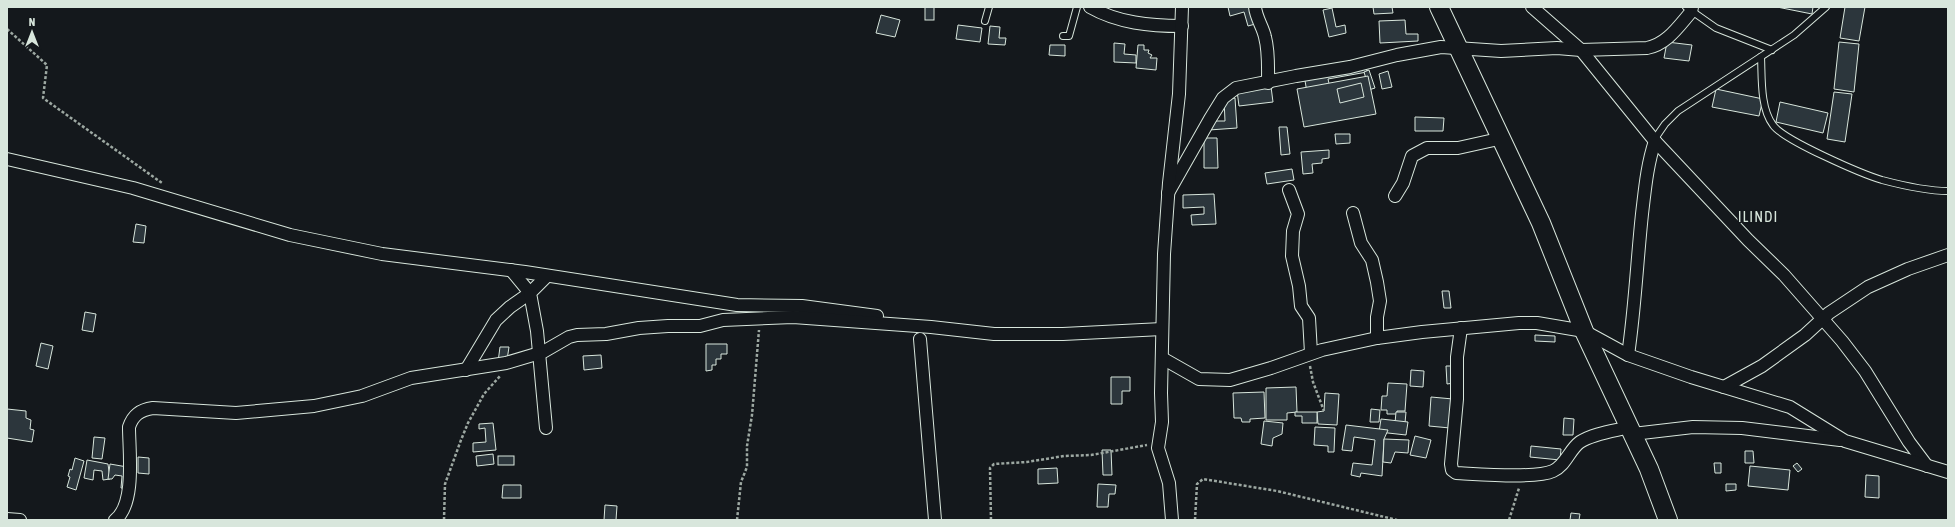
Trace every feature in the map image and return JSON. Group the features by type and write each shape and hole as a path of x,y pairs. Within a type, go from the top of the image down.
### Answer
{"street":[{"path":"1090,7 1107,16 1149,26 1182,26"},
{"path":"1172,520 1169,483 1159,451 1159,443 1162,422 1160,393 1168,193 1179,94 1182,7"},
{"path":"1255,7 1258,20 1265,37 1268,54 1268,83"},
{"path":"1438,7 1542,223 1584,331 1649,469 1668,520"},
{"path":"1532,7 1581,50 1655,141 1748,240 1784,275 1865,371 1909,442 1926,466"},
{"path":"1168,193 1223,98 1236,88 1268,83 1296,76 1344,69 1435,48 1501,51 1557,48 1581,50 1657,46 1669,37 1690,9"},
{"path":"1395,196 1403,183 1412,156 1427,148 1458,148 1494,140 1499,134"},
{"path":"1628,355 1632,327 1635,272 1645,178 1655,141"},
{"path":"7,159 133,188 290,235 382,254 511,270 737,305 802,306 876,316 931,327"},
{"path":"1289,190 1298,214 1293,231 1292,256 1299,286 1301,306 1309,318 1310,353"},
{"path":"1353,213 1361,243 1372,260 1377,282 1380,301 1377,317 1377,338"},
{"path":"1724,386 1762,366 1805,335 1829,313 1868,287 1908,269 1948,255"},
{"path":"511,270 530,293 537,331 546,428"},
{"path":"466,370 496,320 510,307 530,293 547,276"},
{"path":"115,520 120,516 129,491 129,427 134,416 142,411 162,408 202,412 236,413 314,406 362,396 411,378 513,361 539,353 577,335 606,334 639,328 700,326 715,321 793,317 931,327 994,334 1063,334 1162,329"},
{"path":"1162,358 1199,379 1217,381 1230,380 1250,375 1310,353 1377,338 1527,322 1584,331 1628,355 1691,377 1790,407 1845,441"},
{"path":"1461,328 1457,357 1457,399 1455,434 1452,450 1452,470 1456,473 1522,475 1544,474 1554,471 1564,462 1568,452 1580,442 1594,436 1632,431 1693,427 1742,428 1845,441 1948,472"},
{"path":"920,339 935,520"},
{"path":"7,519 20,520"}],"lane":[{"path":"985,21 989,7"},
{"path":"1062,36 1069,36 1077,7"},
{"path":"1655,141 1665,124 1678,110 1794,35 1826,7"},
{"path":"1690,9 1716,28 1772,50"},
{"path":"1761,57 1762,88 1767,112 1771,124 1781,133 1837,162 1880,180 1948,191"}],"path":[{"path":"7,29 47,65 43,98 168,187"},
{"path":"737,520 741,482 747,467 746,446 752,415 760,318"},
{"path":"1310,353 1313,382 1324,411"},
{"path":"444,520 445,484 468,423 484,394 513,361"},
{"path":"991,520 990,468 994,464 1027,462 1064,456 1090,455 1159,443"},
{"path":"1509,520 1517,497 1522,475"},
{"path":"1195,520 1197,484 1203,479 1284,492 1397,520"}],"building":[{"path":"925,7 934,7 934,20 925,20"},
{"path":"1228,7 1255,7 1259,23 1248,26 1244,12 1230,16"},
{"path":"1373,7 1392,7 1393,13 1374,14"},
{"path":"1777,7 1813,7 1812,14"},
{"path":"1845,7 1865,7 1859,41 1840,38"},
{"path":"1332,8 1336,27 1345,25 1346,33 1329,37 1323,10"},
{"path":"881,15 900,20 895,37 876,33"},
{"path":"1405,20 1406,34 1418,34 1418,41 1380,43 1379,21"},
{"path":"958,25 982,28 980,42 956,39"},
{"path":"990,26 1000,27 999,38 1006,38 1005,45 988,44"},
{"path":"1667,42 1692,45 1689,61 1664,58"},
{"path":"1839,42 1859,44 1854,92 1834,89"},
{"path":"1114,43 1125,44 1124,54 1136,55 1136,63 1114,62"},
{"path":"1050,45 1065,45 1065,56 1049,55"},
{"path":"1138,45 1144,45 1144,50 1149,50 1148,53 1152,55 1150,58 1157,58 1156,70 1136,68"},
{"path":"1366,60 1367,72 1328,79 1331,92 1308,98 1304,75"},
{"path":"1369,70 1375,88 1362,92 1360,84 1367,82 1364,72"},
{"path":"1388,71 1392,87 1382,89 1379,74"},
{"path":"1368,76 1376,114 1304,127 1297,89"},
{"path":"1270,79 1273,102 1239,106 1236,83"},
{"path":"1361,83 1364,97 1340,103 1337,89"},
{"path":"1716,89 1763,99 1759,116 1712,107"},
{"path":"1834,92 1852,94 1845,142 1827,139"},
{"path":"1235,98 1237,128 1209,130 1209,121 1225,121 1224,99"},
{"path":"1780,102 1828,113 1823,133 1776,122"},
{"path":"1415,117 1444,118 1443,131 1415,131"},
{"path":"1279,127 1287,127 1290,154 1281,155"},
{"path":"1335,134 1350,134 1350,143 1336,144"},
{"path":"1204,138 1217,138 1218,168 1204,168"},
{"path":"1329,150 1329,158 1322,159 1322,163 1312,164 1313,173 1303,174 1301,152"},
{"path":"1292,169 1294,180 1267,184 1265,173"},
{"path":"1214,194 1216,224 1192,225 1191,215 1204,214 1204,207 1183,208 1183,195"},
{"path":"136,224 146,226 144,243 133,242"},
{"path":"1442,291 1449,291 1451,308 1444,308"},
{"path":"85,312 96,314 93,332 82,330"},
{"path":"1535,335 1555,336 1555,342 1535,341"},
{"path":"41,343 53,346 48,369 36,366"},
{"path":"706,344 727,344 727,354 721,354 721,359 716,359 716,365 712,365 712,370 706,371"},
{"path":"500,347 509,347 507,360 498,362"},
{"path":"601,355 602,368 584,370 583,356"},
{"path":"1446,366 1453,366 1454,383 1447,384"},
{"path":"1411,370 1424,371 1423,387 1410,386"},
{"path":"1111,377 1130,377 1130,391 1122,391 1122,404 1111,404"},
{"path":"1388,383 1407,384 1405,411 1397,411 1397,414 1387,414 1387,410 1381,410 1382,396 1387,396"},
{"path":"1296,387 1297,412 1287,413 1287,420 1266,420 1266,388"},
{"path":"1264,392 1265,418 1250,419 1250,422 1242,422 1241,418 1234,418 1233,393"},
{"path":"1325,393 1339,394 1337,425 1318,424 1317,412 1324,411"},
{"path":"1431,397 1453,399 1450,428 1429,426"},
{"path":"7,409 26,411 26,418 31,420 30,429 34,430 32,442 7,438"},
{"path":"1371,409 1380,410 1379,422 1370,422"},
{"path":"1295,412 1317,412 1317,423 1302,423 1302,416 1295,416"},
{"path":"1396,412 1406,412 1405,423 1395,423"},
{"path":"1564,418 1574,419 1573,435 1563,435"},
{"path":"1381,419 1408,422 1406,435 1379,432"},
{"path":"1264,421 1283,423 1282,434 1273,438 1272,446 1261,444"},
{"path":"493,423 496,450 473,452 473,443 486,442 485,428 479,429 479,424"},
{"path":"1346,425 1388,430 1384,439 1382,476 1361,473 1360,477 1351,475 1353,463 1372,465 1375,440 1354,437 1352,451 1342,450"},
{"path":"1315,427 1335,428 1334,452 1328,452 1328,446 1314,445"},
{"path":"1415,436 1431,440 1426,458 1410,455"},
{"path":"94,437 105,438 102,459 92,458"},
{"path":"1384,439 1409,440 1408,453 1395,452 1391,463 1383,462"},
{"path":"1531,446 1561,449 1560,460 1530,457"},
{"path":"1102,450 1111,450 1112,475 1103,475"},
{"path":"1745,451 1753,451 1754,463 1745,463"},
{"path":"493,454 494,464 477,466 476,456"},
{"path":"498,456 514,456 514,465 498,465"},
{"path":"138,457 149,458 149,474 138,473"},
{"path":"75,458 84,461 76,490 67,487 70,477 68,476 70,469 72,470"},
{"path":"87,460 108,464 110,479 103,480 102,471 94,470 93,480 84,478"},
{"path":"1714,463 1721,463 1721,473 1715,473"},
{"path":"1797,463 1802,469 1798,472 1793,466"},
{"path":"110,464 133,468 130,489 121,488 122,476 115,475 112,479 108,479"},
{"path":"1750,466 1790,470 1788,490 1748,486"},
{"path":"1057,468 1058,483 1038,484 1038,469"},
{"path":"1866,475 1879,476 1879,498 1865,497"},
{"path":"1098,484 1116,485 1115,494 1109,494 1108,507 1097,507"},
{"path":"1726,484 1736,484 1736,490 1726,491"},
{"path":"503,485 521,485 521,498 502,498"},
{"path":"605,505 617,506 616,520 604,520"},
{"path":"1571,513 1580,514 1579,520 1570,520"}],"district":[{"name":"ILINDI","path":"1758,216"}]}
